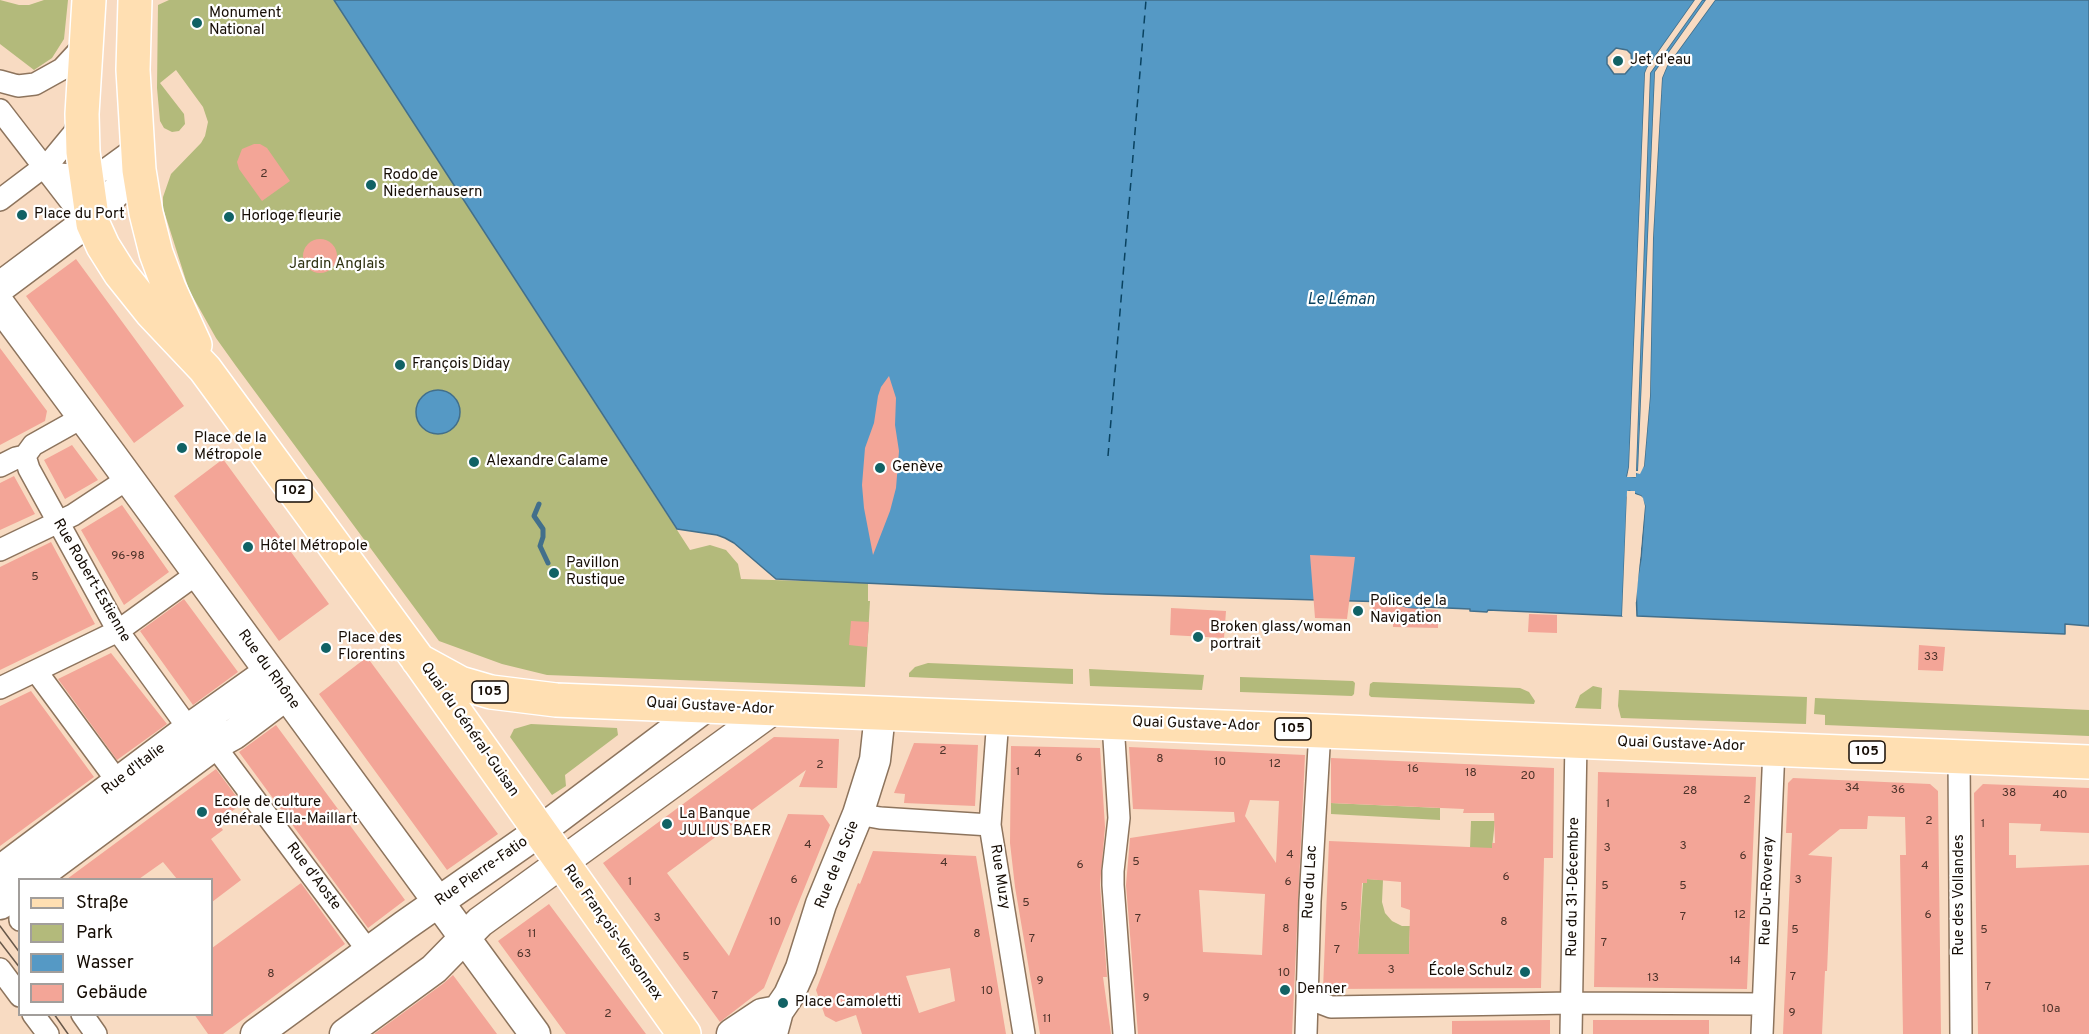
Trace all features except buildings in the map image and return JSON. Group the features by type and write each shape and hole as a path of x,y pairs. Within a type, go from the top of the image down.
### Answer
{"main road":[{"name":"Quai du Général-Guisan","path":"89,0 82,114 85,176 91,223 120,273 152,313 205,369 540,831"},
{"name":"Quai du Général-Guisan","path":"135,0 133,70 138,158 147,219 169,288 205,369"},
{"name":"Quai Gustave-Ador","path":"418,660 460,682 491,692 556,700 2089,762"},
{"name":"Rue François-Versonnex","path":"540,831 684,1034"}],"street":[{"path":"0,81 18,86 42,81 62,69 86,43"},
{"path":"0,110 43,168 91,223"},
{"path":"0,200 43,168 68,141 82,114"},
{"path":"43,168 59,174 85,176 138,158"},
{"path":"0,287 75,231 91,223 138,158"},
{"name":"Rue du Rhône","path":"0,305 535,1034"},
{"path":"0,466 25,456 33,445 83,417"},
{"name":"Rue Robert-Estienne","path":"25,456 29,469 118,631 189,729"},
{"path":"0,550 82,509 129,478"},
{"path":"0,688 118,631 198,573"},
{"path":"36,671 118,782"},
{"name":"Rue d'Italie","path":"0,871 189,729 278,684"},
{"name":"Rue d'Italie","path":"33,878 214,745 234,734 278,684"},
{"name":"Rue Pierre-Fatio","path":"256,1034 540,831 705,707"},
{"path":"345,1034 434,969 480,922 772,710"},
{"name":"Rue de la Scie","path":"773,1022 801,968 821,904 858,814 875,760 880,714"},
{"name":"Rue Muzy","path":"998,718 990,825 1024,1034"},
{"path":"1113,723 1119,818 1113,885 1124,1034"},
{"name":"Rue du Lac","path":"1306,1034 1308,991 1306,980 1320,730"},
{"name":"Rue du 31-Décembre","path":"1571,1034 1576,740"},
{"name":"Rue d'Aoste","path":"214,745 369,952"},
{"name":"Rue Du-Roveray","path":"1762,1034 1774,748"},
{"name":"Rue des Vollandes","path":"1959,756 1961,1034"},
{"path":"858,814 880,818 990,825"},
{"path":"0,904 18,891"},
{"path":"0,969 18,993"},
{"path":"1308,991 1318,1002 1331,1007 1572,1003 1763,1004"},
{"path":"732,1034 762,1014 773,1022"},
{"path":"34,1016 48,1034"},
{"path":"83,1016 96,1034"}],"green space":[{"path":"0,0 29,5 44,0 68,0 64,39 52,58 34,70 0,44"},
{"name":"Jardin Anglais","path":"169,0 334,0 690,550 710,545 726,550 738,564 741,579 868,583 868,601 870,601 865,687 547,675 502,664 439,641 216,338 189,290 163,208 163,197 171,174 201,143 208,122 203,107 176,70 160,83 184,114 185,124 179,131 172,132 164,128 160,121 157,88 158,5"},
{"path":"928,663 1073,669 1073,684 909,677 909,673 915,667"},
{"path":"1089,669 1204,675 1202,690 1090,686"},
{"path":"1240,677 1353,681 1355,683 1354,694 1352,696 1240,692"},
{"path":"1373,682 1520,688 1529,692 1535,701 1534,704 1371,697 1369,695 1370,684"},
{"path":"1593,686 1602,688 1601,709 1575,708 1580,695"},
{"path":"1619,690 1807,697 1806,724 1621,718 1618,706"},
{"path":"1815,698 2089,710 2089,736 1825,725 1825,715 1814,714"},
{"path":"531,724 617,728 618,735 565,775 566,786 552,795 510,737 514,729"},
{"path":"1331,803 1440,808 1440,820 1331,814"},
{"path":"1471,821 1495,821 1492,848 1470,848"},
{"path":"1367,879 1383,880 1382,902 1385,913 1392,921 1402,926 1410,926 1409,954 1358,954 1363,883 1367,883"}],"water":[{"name":"Le Léman","path":"334,0 1695,0 1645,73 1627,476 1635,477 1644,466 1650,396 1653,238 1662,78 1667,66 1715,0 2089,0 2089,626 2065,624 2065,634 1637,616 1636,587 1645,506 1641,496 1629,491 1622,616 1488,610 1487,612 1424,607 1424,609 1398,608 1390,602 1104,594 776,579 725,538 677,529","holes":["1616,48 1627,50 1631,54 1632,66 1625,74 1614,74 1607,64 1607,57"]},
{"path":"1702,0 1706,0 1655,72 1638,471 1636,471 1650,73"},
{"path":"438,390 453,397 460,412 453,427 438,434 423,427 416,412 423,397"}],"pier":[{"path":"1695,0 1702,0 1650,73 1636,471 1638,471 1655,72 1706,0 1709,0 1658,73 1653,189 1659,77 1665,64 1712,0 1715,0 1667,66 1662,78 1653,238 1650,396 1644,466 1640,474 1636,473 1636,477 1627,477 1645,73"},
{"path":"1627,491 1635,491 1635,494 1641,496 1645,506 1636,602 1633,603 1642,506 1641,500 1630,494 1625,616 1622,616"}],"waterway":[{"path":"539,504 534,516 543,529 540,546 548,563"}],"ferry route":[{"path":"1108,456 1146,0"}],"tram line":[{"path":"0,926 18,950"},
{"path":"0,942 18,965"},
{"path":"55,1016 68,1034"}],"place":[{"name":"Monument National","path":"197,23"},
{"name":"Jet d'eau","path":"1618,61"},
{"name":"Rodo de Niederhausern","path":"371,185"},
{"name":"Place du Port","path":"22,215"},
{"name":"Horloge fleurie","path":"229,217"},
{"name":"François Diday","path":"400,365"},
{"name":"Place de la Métropole","path":"182,448"},
{"name":"Alexandre Calame","path":"474,462"},
{"name":"Genève","path":"880,468"},
{"name":"Hôtel Métropole","path":"248,547"},
{"name":"Pavillon Rustique","path":"554,573"},
{"name":"Police de la Navigation","path":"1358,611"},
{"name":"Broken glass/woman portrait","path":"1198,637"},
{"name":"Place des Florentins","path":"326,648"},
{"name":"Ecole de culture générale Ella-Maillart","path":"202,812"},
{"name":"La Banque JULIUS BAER","path":"667,824"},
{"name":"École Schulz","path":"1525,972"},
{"name":"Denner","path":"1285,990"},
{"name":"Place Camoletti","path":"783,1003"}]}
